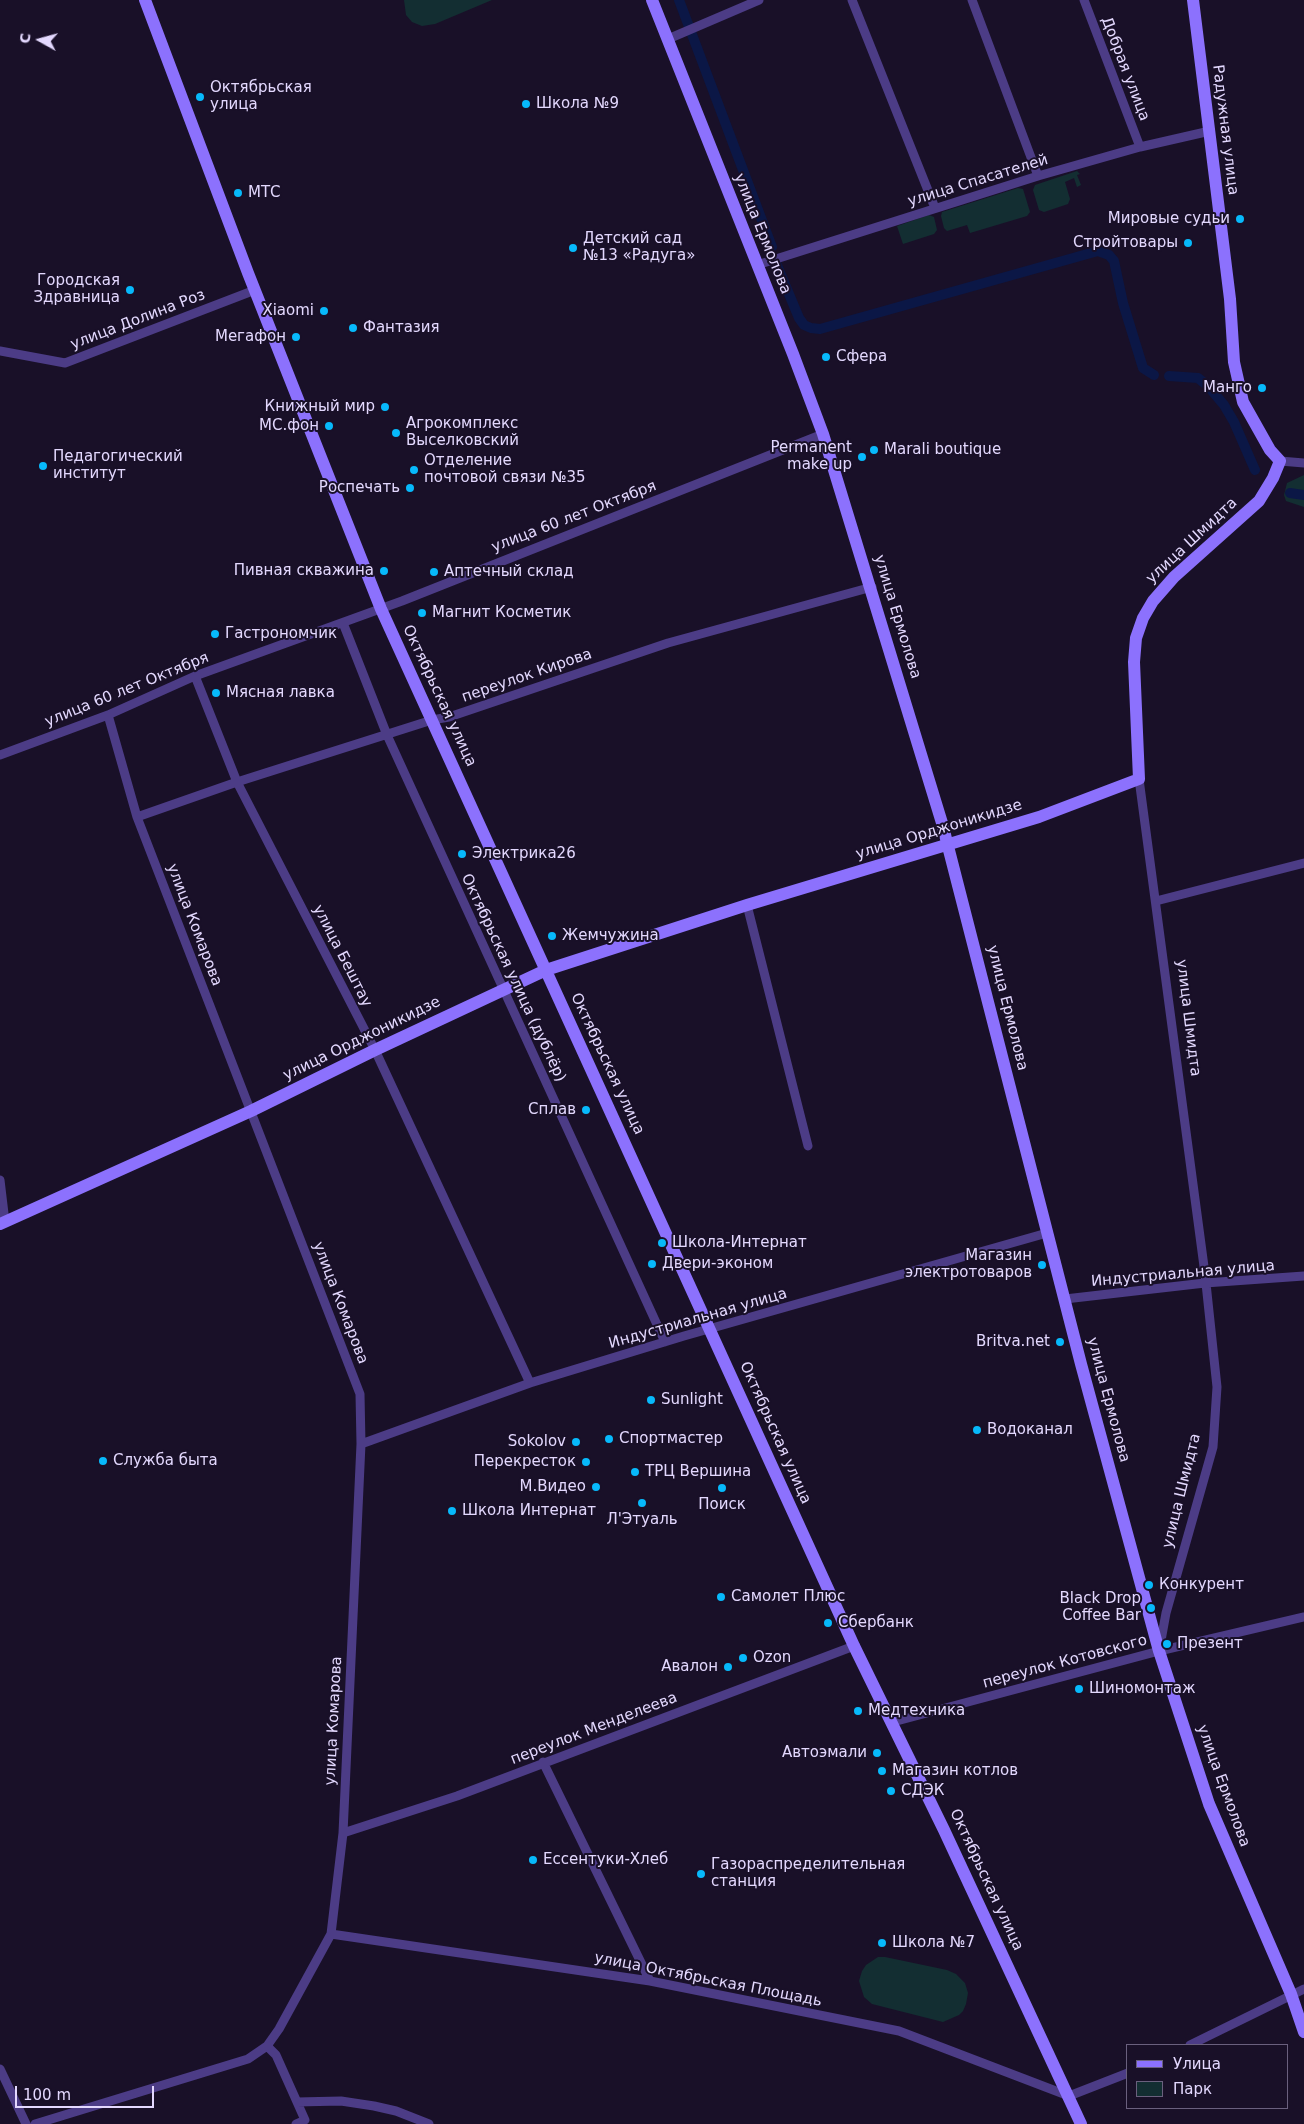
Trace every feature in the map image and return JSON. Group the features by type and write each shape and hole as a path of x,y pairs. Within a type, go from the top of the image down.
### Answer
{"street":[{"name":"Октябрьская улица","path":"145,0 255,290 381,609 854,1646 893,1722 1081,2124"},
{"name":"улица Ермолова","path":"652,0 762,263 823,434 872,587 948,843 1047,1232 1159,1651 1209,1804 1291,1994 1304,2032"},
{"path":"668,39 759,0"},
{"path":"852,0 935,208"},
{"path":"972,0 1038,176"},
{"name":"Добрая улица","path":"1084,0 1140,147"},
{"name":"Радужная улица","path":"1193,0 1230,300 1234,362 1237,378 1243,402 1248,412 1270,450 1280,461"},
{"name":"улица Спасателей","path":"762,263 1038,176 1140,147 1210,131"},
{"name":"улица Долина Роз","path":"0,351 65,363 255,290"},
{"name":"улица 60 лет Октября","path":"0,755 108,715 195,676 381,609 823,434"},
{"path":"1280,461 1304,463"},
{"name":"улица Шмидта","path":"1159,1651 1166,1613 1213,1447 1217,1387 1139,779 1134,662 1136,638 1143,618 1153,601 1174,577 1259,501 1273,478 1280,461"},
{"name":"переулок Кирова","path":"137,817 237,782 432,720 449,717 668,643 872,587"},
{"name":"Октябрьская улица (дублёр)","path":"342,623 387,735 665,1342"},
{"name":"улица Бештау","path":"195,676 237,782 375,1050 530,1383"},
{"name":"улица Комарова","path":"108,715 137,817 360,1394 361,1444 343,1833 331,1934"},
{"name":"улица Орджоникидзе","path":"3,1223 251,1111 375,1050 546,970 747,905 1039,817 1139,779"},
{"path":"1156,901 1304,862"},
{"path":"747,905 808,1146"},
{"path":"0,1180 3,1223"},
{"name":"Индустриальная улица","path":"361,1444 530,1383 665,1342 1047,1232"},
{"name":"Индустриальная улица","path":"1065,1299 1205,1284 1304,1276"},
{"name":"переулок Котовского","path":"893,1722 1159,1651 1304,1617"},
{"name":"переулок Менделеева","path":"343,1833 457,1796 854,1646"},
{"path":"543,1762 650,1981"},
{"path":"35,2124 248,2059 267,2046 279,2029 331,1934"},
{"name":"улица Октябрьская Площадь","path":"331,1934 650,1981 899,2031 1069,2096"},
{"path":"1192,2044 1304,1989"},
{"path":"267,2046 276,2055 305,2120 296,2124"},
{"path":"0,2069 26,2124"},
{"path":"1069,2096 1126,2074"},
{"path":"297,2102 341,2102 374,2106 396,2111 429,2124"}],"green space":[{"path":"404,0 492,0 435,24 422,26 412,22 406,15"},
{"path":"1077,171 1080,174 1077,175 1081,185 1077,187 1074,178 1065,182 1070,199 1068,204 1044,212 1039,210 1033,190 1035,185"},
{"path":"1018,188 1023,189 1030,212 1027,216 970,233 967,225 947,231 944,228 942,212"},
{"path":"929,215 934,217 937,230 934,234 903,244 897,226"},
{"path":"1304,475 1304,507 1286,501 1284,495 1287,483"},
{"path":"878,1957 947,1970 956,1974 965,1983 968,1993 963,2011 959,2015 943,2022 872,2004 864,1997 859,1981 866,1965"}],"waterway":[{"path":"679,0 772,247"},
{"path":"776,263 799,318 804,325 820,329 1098,251 1109,255 1114,261 1123,303 1143,368 1154,375"},
{"path":"1169,376 1198,378 1208,386 1224,405 1234,422 1255,470"},
{"path":"1290,493 1304,495"}],"place":[{"name":"Октябрьская улица","path":"200,97"},
{"name":"Школа №9","path":"526,104"},
{"name":"МТС","path":"238,193"},
{"name":"Мировые судьи","path":"1240,219"},
{"name":"Стройтовары","path":"1188,243"},
{"name":"Детский сад №13 «Радуга»","path":"573,248"},
{"name":"Городская Здравница","path":"130,290"},
{"name":"Xiaomi","path":"324,311"},
{"name":"Фантазия","path":"353,328"},
{"name":"Мегафон","path":"296,337"},
{"name":"Сфера","path":"826,357"},
{"name":"Манго","path":"1262,388"},
{"name":"Книжный мир","path":"385,407"},
{"name":"МС.фон","path":"329,426"},
{"name":"Агрокомплекс Выселковский","path":"396,433"},
{"name":"Marali boutique","path":"874,450"},
{"name":"Permanent make up","path":"862,457"},
{"name":"Педагогический институт","path":"43,466"},
{"name":"Отделение почтовой связи №35","path":"414,470"},
{"name":"Роспечать","path":"410,488"},
{"name":"Пивная скважина","path":"384,571"},
{"name":"Аптечный склад","path":"434,572"},
{"name":"Магнит Косметик","path":"422,613"},
{"name":"Гастрономчик","path":"215,634"},
{"name":"Мясная лавка","path":"216,693"},
{"name":"Электрика26","path":"462,854"},
{"name":"Жемчужина","path":"552,936"},
{"name":"Сплав","path":"586,1110"},
{"name":"Школа-Интернат","path":"662,1243"},
{"name":"Двери-эконом","path":"652,1264"},
{"name":"Магазин электротоваров","path":"1042,1265"},
{"name":"Britva.net","path":"1060,1342"},
{"name":"Sunlight","path":"651,1400"},
{"name":"Водоканал","path":"977,1430"},
{"name":"Спортмастер","path":"609,1439"},
{"name":"Sokolov","path":"576,1442"},
{"name":"Служба быта","path":"103,1461"},
{"name":"Перекресток","path":"586,1462"},
{"name":"ТРЦ Вершина","path":"635,1472"},
{"name":"М.Видео","path":"596,1487"},
{"name":"Поиск","path":"722,1488"},
{"name":"Л'Этуаль","path":"642,1503"},
{"name":"Школа Интернат","path":"452,1511"},
{"name":"Конкурент","path":"1149,1585"},
{"name":"Самолет Плюс","path":"721,1597"},
{"name":"Black Drop Coffee Bar","path":"1151,1608"},
{"name":"Сбербанк","path":"828,1623"},
{"name":"Презент","path":"1167,1644"},
{"name":"Ozon","path":"743,1658"},
{"name":"Авалон","path":"728,1667"},
{"name":"Шиномонтаж","path":"1079,1689"},
{"name":"Медтехника","path":"858,1711"},
{"name":"Автоэмали","path":"877,1753"},
{"name":"Магазин котлов","path":"882,1771"},
{"name":"СДЭК","path":"891,1791"},
{"name":"Ессентуки-Хлеб","path":"533,1860"},
{"name":"Газораспределительная станция","path":"701,1874"},
{"name":"Школа №7","path":"882,1943"}]}
